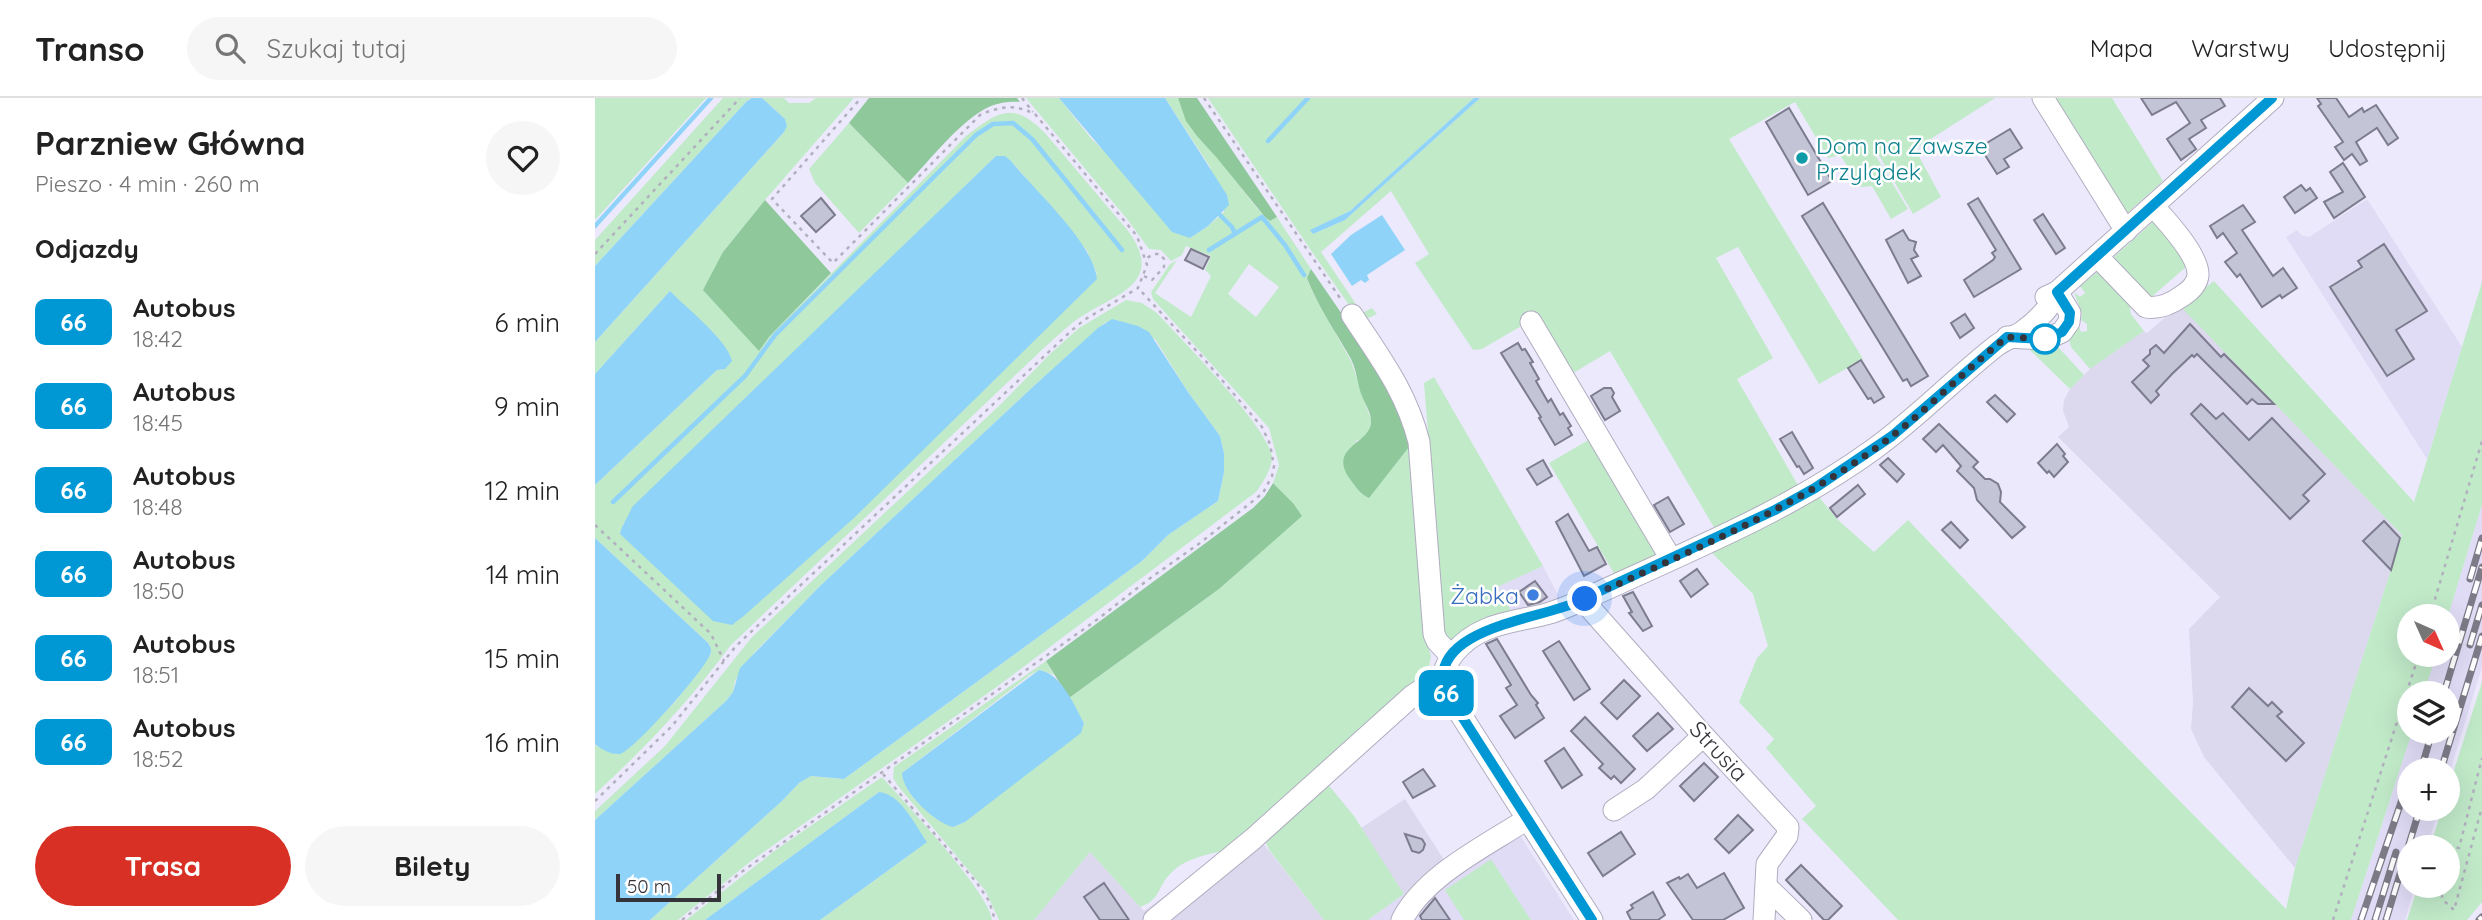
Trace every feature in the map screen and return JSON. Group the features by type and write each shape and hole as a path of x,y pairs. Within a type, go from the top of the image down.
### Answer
{"street":[{"path":"2043,98 2126,231"},
{"path":"1592,920 1448,696 1443,683 1445,666 1451,656 1485,630 1548,614 1585,599 1784,506 1863,457 1892,436 2007,337 2012,327 2045,297 2057,292 2273,98"},
{"path":"2097,256 2146,307 2171,303 2191,289 2198,276 2196,263 2153,206"},
{"path":"2007,337 2046,339 2062,332 2069,322 2070,313 2057,292"},
{"path":"1352,315 1401,390 1412,413 1419,442 1434,634 1451,656"},
{"path":"1531,322 1671,559"},
{"name":"Strusia","path":"1585,599 1589,607 1703,736 1788,827 1787,836 1767,864 1763,920"},
{"path":"1154,920 1253,839 1412,696 1443,683"},
{"path":"1614,810 1646,789 1703,736"},
{"path":"1402,920 1420,894 1437,878 1527,819"},
{"path":"1767,887 1801,920"}],"path":[{"path":"595,254 740,98"},
{"path":"861,98 772,199 834,263 981,114 1001,107 1019,107 1035,114"},
{"path":"595,802 672,726 736,646 1071,331 1084,320 1138,288 1147,265 1137,236 1022,98"},
{"path":"1204,98 1290,228 1352,315"},
{"path":"1144,276 1152,280 1164,267 1164,259 1160,254 1145,259"},
{"path":"682,920 740,873 883,774 1200,543 1263,493 1272,476 1273,456 1262,427 1138,288"},
{"path":"2434,604 2482,441"},
{"path":"595,525 712,634 724,661"},
{"path":"2333,920 2415,667"},
{"path":"2460,844 2482,758"},
{"path":"883,774 977,883 989,901 995,920"},
{"path":"2460,888 2482,807"},
{"path":"2442,898 2454,910 2457,898"}],"shaded area":[{"path":"2367,199 2462,347 2427,459 2286,237 2297,230 2301,235 2309,237"},
{"path":"2182,306 2402,535 2295,868 2204,757 2191,729 2193,702 2189,629 2220,597 2058,437 2069,427 2063,411 2064,400 2070,389 2090,369 2144,331 2147,333 2177,307"},
{"path":"2482,505 2482,667 2460,739 2460,681 2428,681 2432,667 2461,667 2461,604 2452,604"},
{"path":"1543,566 1562,602 1514,616 1496,587"},
{"path":"2408,744 2458,744 2454,758 2404,758"},
{"path":"2397,778 2397,821 2435,821 2431,835 2397,835 2397,898 2411,898 2405,920 2351,920"},
{"path":"1405,799 1446,863 1404,894 1361,828"},
{"path":"1511,821 1574,920 1368,920 1446,863"},
{"path":"1254,832 1324,920 1034,920 1090,852 1144,911"}],"green space":[{"path":"595,98 706,98 595,220"},
{"path":"723,98 752,98 595,266 595,240"},
{"path":"762,98 784,98 789,103 809,103 816,98 854,98 723,252 759,351 769,337 966,136 988,120 1006,113 1024,116 1045,133 1129,232 1139,249 1142,263 1139,274 1133,284 1123,292 1079,318 1046,346 730,646 666,723 595,794 595,744 622,753 675,702 711,654 707,642 595,538 595,485 717,370 725,369 670,291 595,374 595,342 784,132 785,119","holes":["996,156 1011,161 1087,251 1097,274 622,525"]},
{"path":"869,98 1017,98 1020,102 997,104 973,117 953,134 908,183 849,123"},
{"path":"1026,98 1059,98 1090,137 1190,238 1224,212 1210,167 1165,98 1178,98 1194,130 1259,210 1270,221 1277,217 1311,269 1307,278 1312,291 1351,361 1371,420 1370,431 1365,437 1354,442 1412,443 1427,643 1431,656 1428,671 1227,850 1182,864 1170,874 1152,901 1140,907 1090,852 1034,920 999,920 985,890 898,786 893,778 894,767 1046,661 1054,675 1040,670 1030,675 902,773 908,790 921,806 953,827 965,822 1084,723 1069,698 1219,589 1301,516 1293,503 1273,483 1279,465 1269,428 1153,299 1151,292 1170,264 1177,260 1155,293 1191,317 1211,276 1205,270 1211,256 1186,246 1182,255 1171,261 1161,250 1149,249","holes":["1249,264 1279,287 1256,317 1228,294"]},
{"path":"1178,98 1197,98 1277,217 1270,221 1265,217 1197,136 1186,121"},
{"path":"1208,98 1474,98 1350,211 1311,230 1313,234 1345,220 1480,98 1995,98 1915,149 1941,197 1913,214 1877,152 1874,153 1908,209 1891,219 1872,186 1861,187 1840,155 1828,158 1795,102 1729,139 1863,359 1819,384 1738,247 1716,258 1773,358 1737,379 1799,487 1715,529 1610,351 1570,375 1535,318 1482,349 1473,350 1415,263 1429,254 1391,191 1321,252 1362,313 1372,308 1377,314 1364,320 1358,318"},
{"path":"2048,98 2112,98 2163,181 2124,216"},
{"path":"849,123 908,183 859,233 815,183 809,169"},
{"path":"765,200 831,273 769,337 759,351 703,290 723,252"},
{"path":"2155,220 2187,266 2148,300 2114,262 2115,256"},
{"path":"1311,269 1379,368 1412,443 1369,498 1350,479 1344,468 1344,459 1352,446 1369,429 1370,414 1351,359 1311,289 1307,278"},
{"path":"2097,272 2105,275 2129,301 2131,314 2144,331 2090,369 2071,347 2069,339 2079,326 2081,332 2087,331 2087,324 2081,320 2082,314 2074,292 2080,297 2085,293 2080,286"},
{"path":"2214,281 2414,502 2482,282 2482,505 2452,604 2397,604 2397,667 2432,667 2428,681 2397,681 2397,744 2408,744 2404,758 2397,758 2397,778 2351,920 1898,920 1802,819 1816,806 1766,748 1774,739 1739,702 1757,658 1768,646 1753,594 1711,552 1819,497 1836,518 1874,552 1908,520 2286,909 2295,868 2402,535 2180,306"},
{"path":"1126,300 1142,303 1157,313 1223,384 1257,427 1272,458 1268,472 1256,492 998,686 751,861 678,920 650,920 799,783 811,776 844,779 1142,561 1168,535 1218,501 1224,472 1220,436 1155,339 1106,322 820,586 754,653 735,681 733,692 726,701 595,820 595,811 665,746 752,637 1001,404 1050,354 1079,328"},
{"path":"2058,347 2084,375 2070,389 2029,349 2051,351 2052,348"},
{"path":"1434,377 1543,566 1497,587 1514,616 1451,643 1445,641 1424,383"},
{"path":"1592,438 1663,554 1615,575 1549,463"},
{"path":"1273,483 1302,516 1219,589 1069,698 1046,661 1253,508"},
{"path":"2482,682 2482,902 2467,920 2407,920 2414,898 2460,898 2460,835 2434,835 2438,821 2460,821 2460,758 2458,758"},
{"path":"882,777 962,869 988,907 992,920 820,920 912,853 879,792 705,920 686,920 777,849"},
{"path":"1326,782 1354,816 1404,894 1368,920 1324,920 1266,843 1269,833"},
{"path":"1491,859 1531,920 1464,920 1445,890"}],"water":[{"path":"752,98 762,98 785,119 787,126 784,132 595,342 595,266"},
{"path":"1059,98 1165,98 1227,195 1229,205 1208,226 1190,238 1172,232"},
{"path":"1474,98 1480,98 1345,220 1313,234 1310,230 1350,211"},
{"path":"996,156 1005,156 1011,161 1061,217 1085,249 1097,279 854,518 732,625 713,621 620,534 632,507"},
{"path":"1382,215 1405,250 1367,275 1369,280 1365,283 1361,280 1352,286 1331,254 1351,235"},
{"path":"670,291 722,343 732,361 725,369 717,370 595,485 595,374"},
{"path":"1112,319 1149,332 1220,436 1224,472 1218,501 1168,535 1142,561 844,779 811,776 799,783 650,920 595,920 595,820 726,701 733,692 740,668 820,586 1036,384 1098,328"},
{"path":"595,538 707,642 711,649 707,660 685,689 640,738 620,754 613,754 595,744"},
{"path":"1039,670 1054,677 1066,691 1084,723 1081,733 965,822 953,827 937,820 907,789 902,773"},
{"path":"879,792 901,804 927,842 820,920 705,920"}],"building":[{"path":"2141,98 2220,98 2225,106 2201,120 2206,128 2189,139 2196,149 2181,160 2167,139 2190,123 2176,102 2152,115"},
{"path":"2317,98 2336,98 2349,117 2362,108 2364,112 2376,105 2398,138 2388,145 2377,128 2356,142 2367,161 2360,165 2352,154 2344,160 2335,147 2343,142 2318,106 2321,104"},
{"name":"Dom na Zawsze Przylądek","path":"1789,108 1832,181 1808,195 1766,122"},
{"path":"2010,129 2022,148 2004,159 2009,167 1997,174 1980,147"},
{"path":"2343,163 2365,197 2334,218 2324,202 2343,192 2330,172"},
{"path":"2301,185 2306,191 2310,188 2317,198 2295,213 2284,197"},
{"path":"821,198 835,215 816,232 801,216"},
{"path":"1978,198 2021,269 1974,297 1964,280 1993,260 1995,257 1992,253 1996,250 1968,204"},
{"path":"1823,203 1928,376 1911,386 1907,379 1903,381 1802,216"},
{"path":"2243,205 2255,222 2242,230 2273,276 2283,268 2297,288 2262,307 2240,274 2237,277 2225,262 2237,253 2223,233 2217,238 2210,226"},
{"path":"2043,214 2065,248 2056,254 2034,220"},
{"path":"1903,230 1909,240 1916,242 1914,250 1918,256 1911,259 1921,276 1908,283 1886,240"},
{"path":"2384,244 2427,311 2396,330 2414,359 2387,376 2330,287 2362,267 2358,261"},
{"path":"1191,249 1209,257 1203,269 1185,260"},
{"path":"1965,314 1974,328 1960,338 1951,323"},
{"path":"2190,324 2221,357 2224,354 2274,404 2258,404 2252,399 2247,404 2197,354 2194,357 2192,355 2156,391 2159,395 2151,403 2132,382 2149,366 2143,360 2150,354 2150,350 2156,345 2164,353"},
{"path":"1518,343 1533,362 1530,363 1539,379 1536,381 1548,402 1551,399 1560,415 1563,413 1571,426 1568,428 1572,435 1555,445 1501,353"},
{"path":"1861,360 1884,397 1874,403 1871,398 1868,399 1848,368"},
{"path":"1604,388 1611,388 1614,393 1612,397 1620,411 1605,420 1591,396"},
{"path":"1995,395 2015,414 2007,422 1987,402"},
{"path":"2201,404 2216,419 2223,413 2249,440 2272,418 2325,474 2303,495 2309,501 2290,519 2191,414"},
{"path":"1939,424 1978,462 1973,467 1985,479 1998,484 2000,502 2025,527 2012,538 1977,500 1974,488 1957,471 1961,466 1943,445 1936,452 1923,439"},
{"path":"1792,432 1813,468 1804,474 1780,439"},
{"path":"2057,444 2068,462 2054,477 2038,463"},
{"path":"1888,458 1904,474 1897,482 1880,465"},
{"path":"1543,460 1552,476 1537,485 1527,469"},
{"path":"1858,485 1865,494 1837,517 1830,508"},
{"path":"1668,497 1684,524 1670,532 1654,505"},
{"path":"1568,514 1589,551 1597,547 1606,564 1584,576 1556,522"},
{"path":"2384,521 2400,538 2391,570 2363,541"},
{"path":"1951,522 1968,540 1960,548 1942,530"},
{"path":"1697,569 1708,584 1691,597 1680,581"},
{"name":"Żabka","path":"1535,581 1547,597 1528,605 1519,592"},
{"path":"1633,592 1652,626 1643,631 1629,613 1632,612 1623,596"},
{"path":"1497,639 1538,703 1536,705 1544,718 1515,738 1500,716 1517,705 1506,688 1511,685 1486,644"},
{"path":"1559,641 1590,689 1574,700 1543,651"},
{"path":"1624,680 1640,696 1617,719 1601,703"},
{"path":"2249,688 2268,706 2272,702 2282,712 2277,716 2304,743 2286,761 2232,707"},
{"path":"1658,713 1673,729 1647,751 1633,736"},
{"path":"1585,717 1635,769 1621,783 1614,776 1611,779 1599,768 1603,764 1571,731"},
{"path":"1564,748 1582,775 1562,788 1545,761"},
{"path":"1704,763 1718,777 1694,801 1680,786"},
{"path":"1423,769 1435,786 1413,798 1403,782"},
{"path":"1738,815 1753,830 1729,853 1715,839"},
{"path":"1621,832 1635,854 1603,876 1588,853"},
{"path":"1405,834 1422,839 1425,844 1423,850 1419,853 1412,851"},
{"path":"1801,865 1842,906 1828,920 1824,920 1786,880"},
{"path":"1724,873 1744,908 1723,920 1693,920 1667,883 1688,874 1697,888"},
{"path":"1104,883 1129,920 1100,920 1084,897"},
{"path":"1653,892 1665,915 1658,920 1631,920 1627,912 1633,908 1631,905"},
{"path":"1435,898 1450,920 1422,920 1420,916"}],"waterway":[{"path":"595,226 711,98"},
{"path":"1268,141 1308,98"},
{"path":"613,502 745,376 775,335 976,135 993,124 1013,123 1032,139 1122,250"},
{"path":"1220,215 1235,234"},
{"path":"1209,250 1262,217 1285,245 1304,275"}],"railway":[{"path":"2470,579 2482,538"},
{"path":"2448,681 2482,567"},
{"path":"2470,645 2482,605"},
{"path":"2445,758 2482,636"},
{"path":"2424,758 2429,744"},
{"path":"2361,920 2397,814"},
{"path":"2386,920 2416,821"},
{"path":"2375,920 2396,852"},
{"path":"2479,920 2482,917"}],"bus line":[{"name":"66","path":"1592,920 1445,690 1443,672 1451,656 1480,632 1548,614 1572,604 1793,501 1892,436 2007,337 2038,340 2058,335 2069,322 2070,313 2057,292 2272,98"}],"place":[{"name":"Dom na Zawsze Przylądek","path":"1802,158"},
{"name":"Żabka","path":"1533,595"}],"route":[{"path":"1585,599 1775,510 1815,488 1892,436 2007,337 2045,339"}]}
